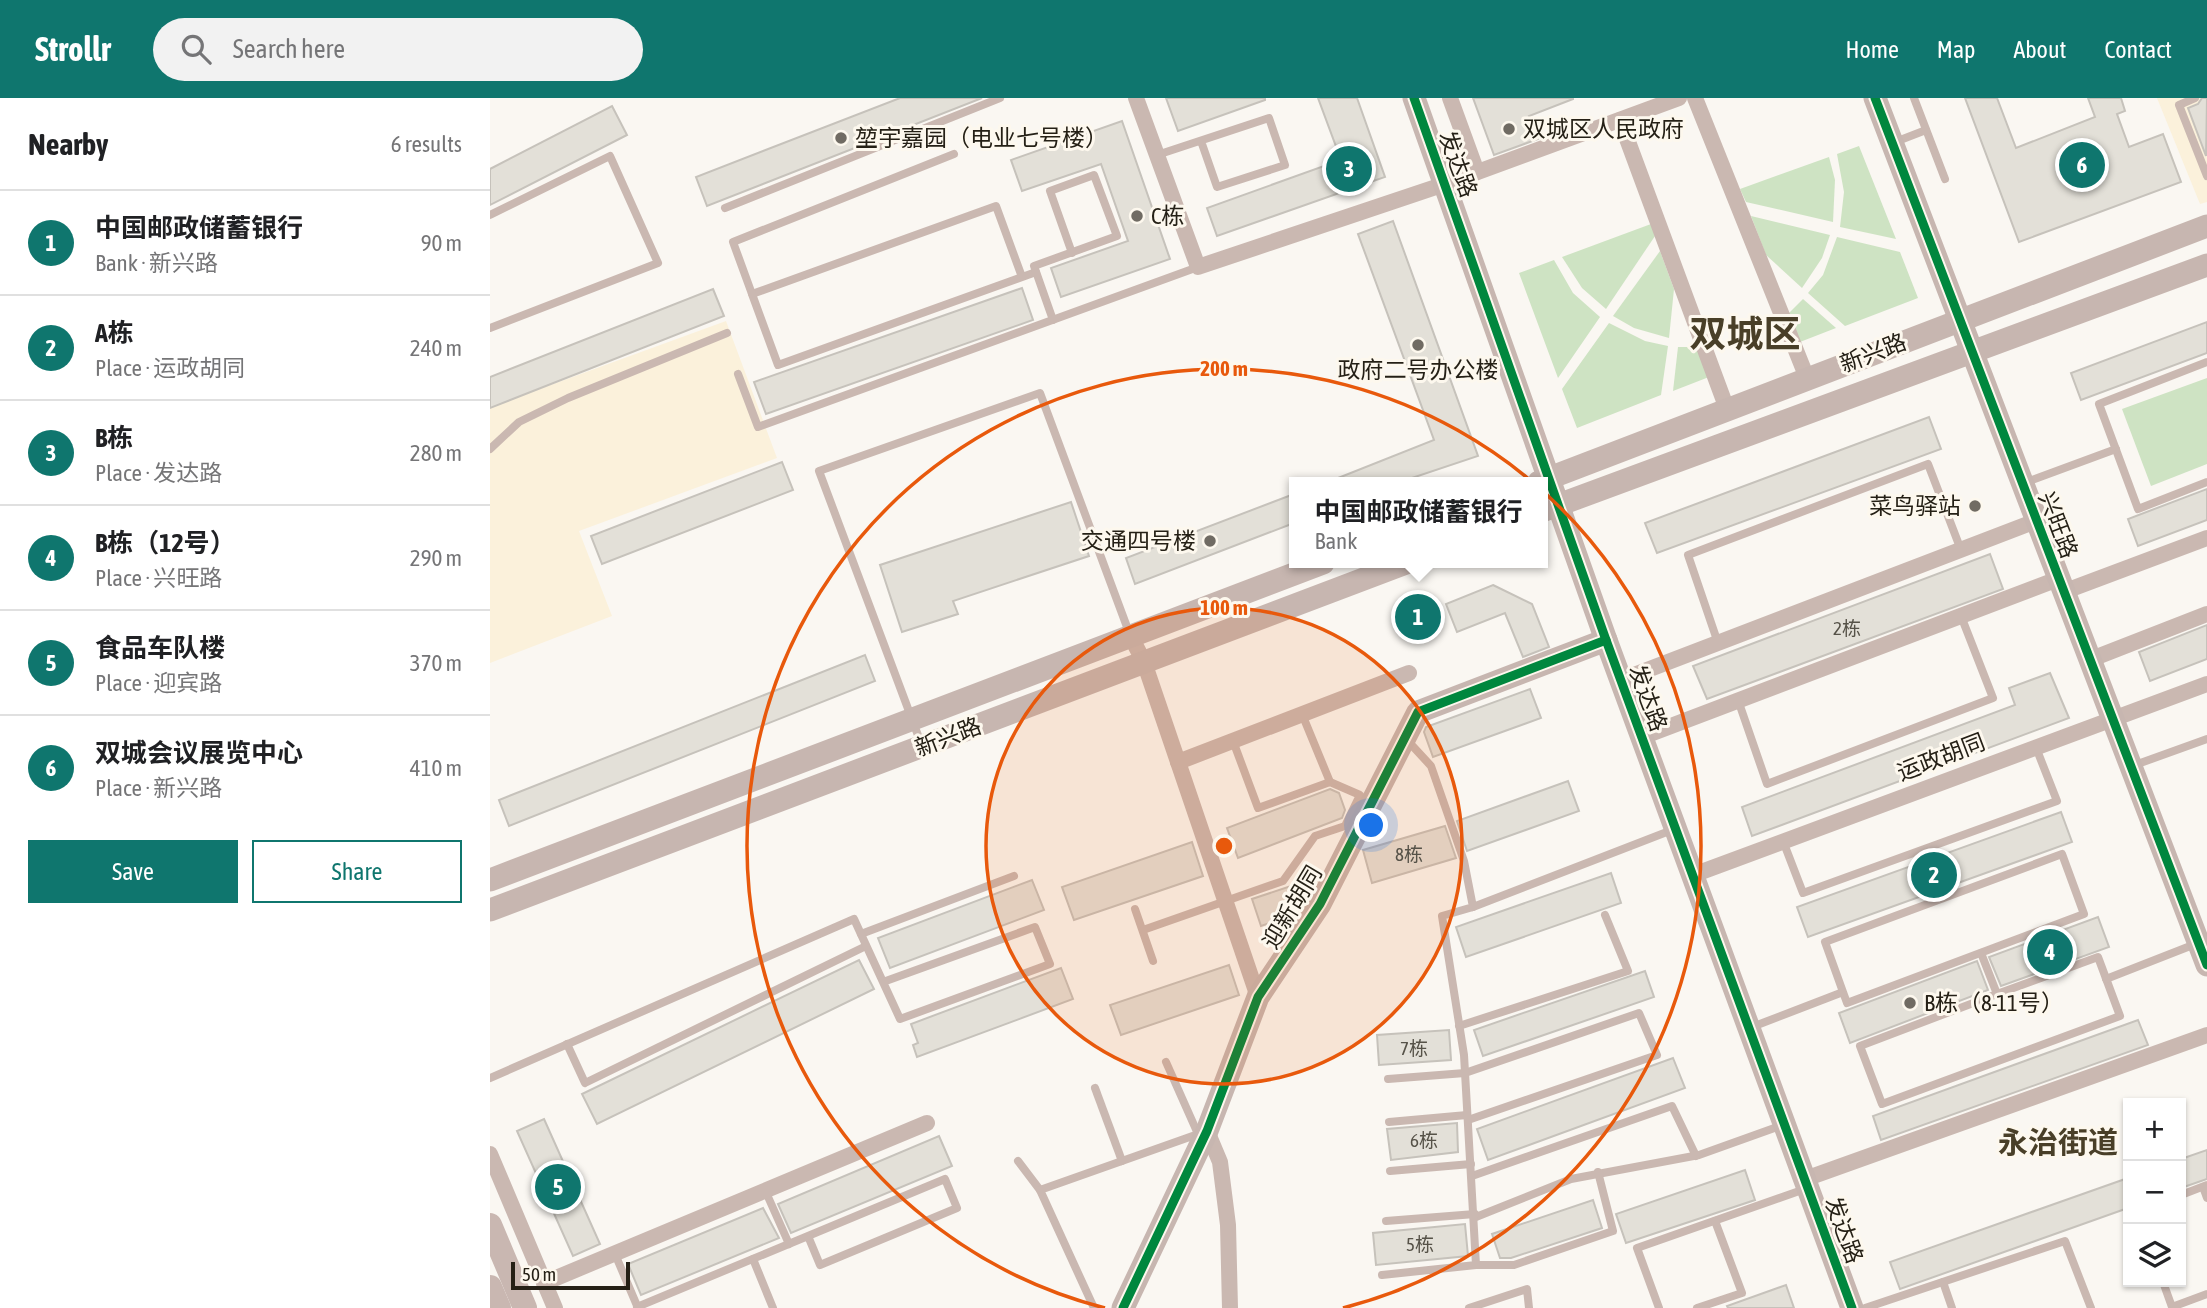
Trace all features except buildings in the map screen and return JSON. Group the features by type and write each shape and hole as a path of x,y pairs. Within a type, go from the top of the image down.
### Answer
{"main road":[{"name":"发达路","path":"1414,98 1543,477"},
{"name":"兴旺路","path":"1875,98 2207,965"},
{"name":"新兴路","path":"1548,478 2207,226"},
{"name":"新兴路","path":"1551,508 2207,265"},
{"name":"发达路","path":"1551,508 1606,640 1853,1307"},
{"name":"新兴路","path":"490,880 1310,568"},
{"name":"新兴路","path":"490,910 1393,568"},
{"name":"迎新胡同","path":"1123,1308 1203,1133 1258,997 1320,904 1351,830 1418,712 1606,640"},
{"path":"490,1225 524,1306"},
{"path":"490,1287 499,1308"}],"street":[{"path":"1136,98 1198,267 1445,184 1679,98"},
{"path":"1450,98 1477,172"},
{"path":"1695,98 1807,378"},
{"path":"1620,120 1727,409"},
{"path":"1620,680 2036,521"},
{"path":"1642,737 1961,616 2207,538"},
{"path":"2089,660 2207,614"},
{"path":"1130,635 1144,662 1258,997"},
{"path":"1178,762 1409,673"},
{"name":"运政胡同","path":"1693,875 2035,745 2207,684"},
{"path":"1807,1184 2207,1035"},
{"path":"524,1306 549,1295 615,1254 927,1123"},
{"path":"1203,1133 1220,1162 1228,1225 1230,1308"},
{"path":"490,1154 549,1295"}],"lane":[{"path":"725,208 1000,98"},
{"path":"1914,98 1945,179"},
{"path":"2195,98 2179,105 2207,176"},
{"path":"1157,155 1269,118 1285,165 1217,187 1201,141"},
{"path":"1892,144 1926,130"},
{"path":"954,154 733,242 778,365 1036,272"},
{"path":"490,215 610,156 658,263 490,328"},
{"path":"1053,320 1034,266 1072,253 1117,236 1094,175 1050,191 1072,253"},
{"path":"752,293 996,206 1022,277"},
{"path":"738,374 758,427 1198,267"},
{"path":"490,449 519,422 568,398 727,333"},
{"path":"2207,362 2099,404 2138,509 2207,482"},
{"path":"922,746 820,471 1040,393 1130,635"},
{"path":"2021,484 2116,449"},
{"path":"1718,643 1688,555 1700,550 1928,464 1961,550"},
{"path":"1738,701 1767,784 1993,698 1961,616"},
{"path":"1303,714 1330,782"},
{"path":"1405,738 1431,766 1464,861 1472,907"},
{"path":"2129,767 2207,739"},
{"path":"1143,930 1283,881 1315,836 1351,830 1360,795 1330,782 1258,808 1233,741"},
{"path":"1783,841 1803,892 2057,801 2035,745"},
{"path":"1476,1265 1476,1216 1465,1073 1442,916 1472,907 1675,828"},
{"path":"2062,854 2084,914 1847,1003 1843,992 1825,942 2062,854"},
{"path":"861,934 1014,876"},
{"path":"1135,909 1153,961"},
{"path":"1460,1026 1628,971 1605,915"},
{"path":"490,1077 854,919 900,1019 1050,964 1035,927 883,982"},
{"path":"2106,979 2198,943"},
{"path":"567,1044 586,1083 866,946"},
{"path":"1981,953 1997,994"},
{"path":"2098,957 2120,1016 1882,1104 1860,1046 1997,994 2098,957"},
{"path":"1749,1028 1843,992"},
{"path":"1388,1079 1465,1073 1639,1013 1657,1055 1468,1117 1389,1122"},
{"path":"1040,1190 1203,1133 1166,1062"},
{"path":"1095,1088 1122,1161"},
{"path":"1472,1176 1672,1106 1696,1156"},
{"path":"1385,1221 1476,1216 1571,1179 1696,1156 1785,1125"},
{"path":"1018,1161 1040,1190 1094,1308"},
{"path":"1390,1171 1471,1164"},
{"path":"1382,1275 1476,1265 1514,1265 1613,1231 1598,1172"},
{"path":"615,1254 637,1308 752,1259 945,1179 957,1208 820,1265 808,1236"},
{"path":"1659,1308 1637,1248 1715,1221 1807,1184"},
{"path":"2186,1193 2205,1186 2207,1198"},
{"path":"765,1190 789,1244"},
{"path":"1698,1308 1742,1293 1715,1221"},
{"path":"1853,1307 1942,1282 2065,1241 2091,1308"},
{"path":"752,1259 773,1308"},
{"path":"1942,1282 1952,1308"},
{"path":"2165,1287 2172,1307 2207,1294"},
{"path":"1469,1308 1527,1289 1530,1308"}],"shaded area":[{"path":"2157,98 2207,98 2207,202 2200,204"},
{"path":"726,321 777,458 579,531 612,616 490,663 490,407"}],"green space":[{"path":"1859,146 1896,239 1840,227 1844,192 1837,154"},
{"path":"1829,157 1835,180 1833,222 1746,202 1740,189"},
{"path":"1751,216 1830,235 1822,258 1802,288 1766,255"},
{"path":"1651,224 1655,236 1606,309 1582,288 1562,257"},
{"path":"1837,237 1900,252 1918,298 1845,326 1808,293 1823,275"},
{"path":"1660,251 1674,289 1669,338 1634,328 1613,316"},
{"path":"1554,260 1573,293 1600,317 1558,378 1519,273"},
{"path":"1803,299 1836,328 1800,342 1789,313"},
{"path":"1609,323 1645,341 1668,346 1661,395 1577,428 1562,389"},
{"path":"1678,347 1697,347 1709,377 1673,391"},
{"path":"2207,378 2207,464 2151,486 2122,409"}],"cycle path":[{"path":"1414,98 1606,640 1852,1308"},
{"path":"1875,98 2207,965"},
{"path":"1123,1308 1207,1131 1258,997 1320,904 1418,712 1606,640"}],"place":[{"name":"双城区人民政府","path":"1509,129"},
{"name":"堃宇嘉园（电业七号楼）","path":"841,138"},
{"name":"双城会议展览中心","path":"2082,165"},
{"name":"B栋","path":"1349,169"},
{"name":"C栋","path":"1137,216"},
{"name":"政府二号办公楼","path":"1418,345"},
{"name":"菜鸟驿站","path":"1975,506"},
{"name":"交通四号楼","path":"1210,541"},
{"name":"中国邮政储蓄银行","path":"1418,617"},
{"name":"A栋","path":"1934,875"},
{"name":"B栋（12号）","path":"2050,952"},
{"name":"B栋（8-11号）","path":"1910,1003"},
{"name":"食品车队楼","path":"558,1187"}],"district":[{"name":"双城区","path":"1745,333"},
{"name":"永治街道","path":"2058,1142"}]}
